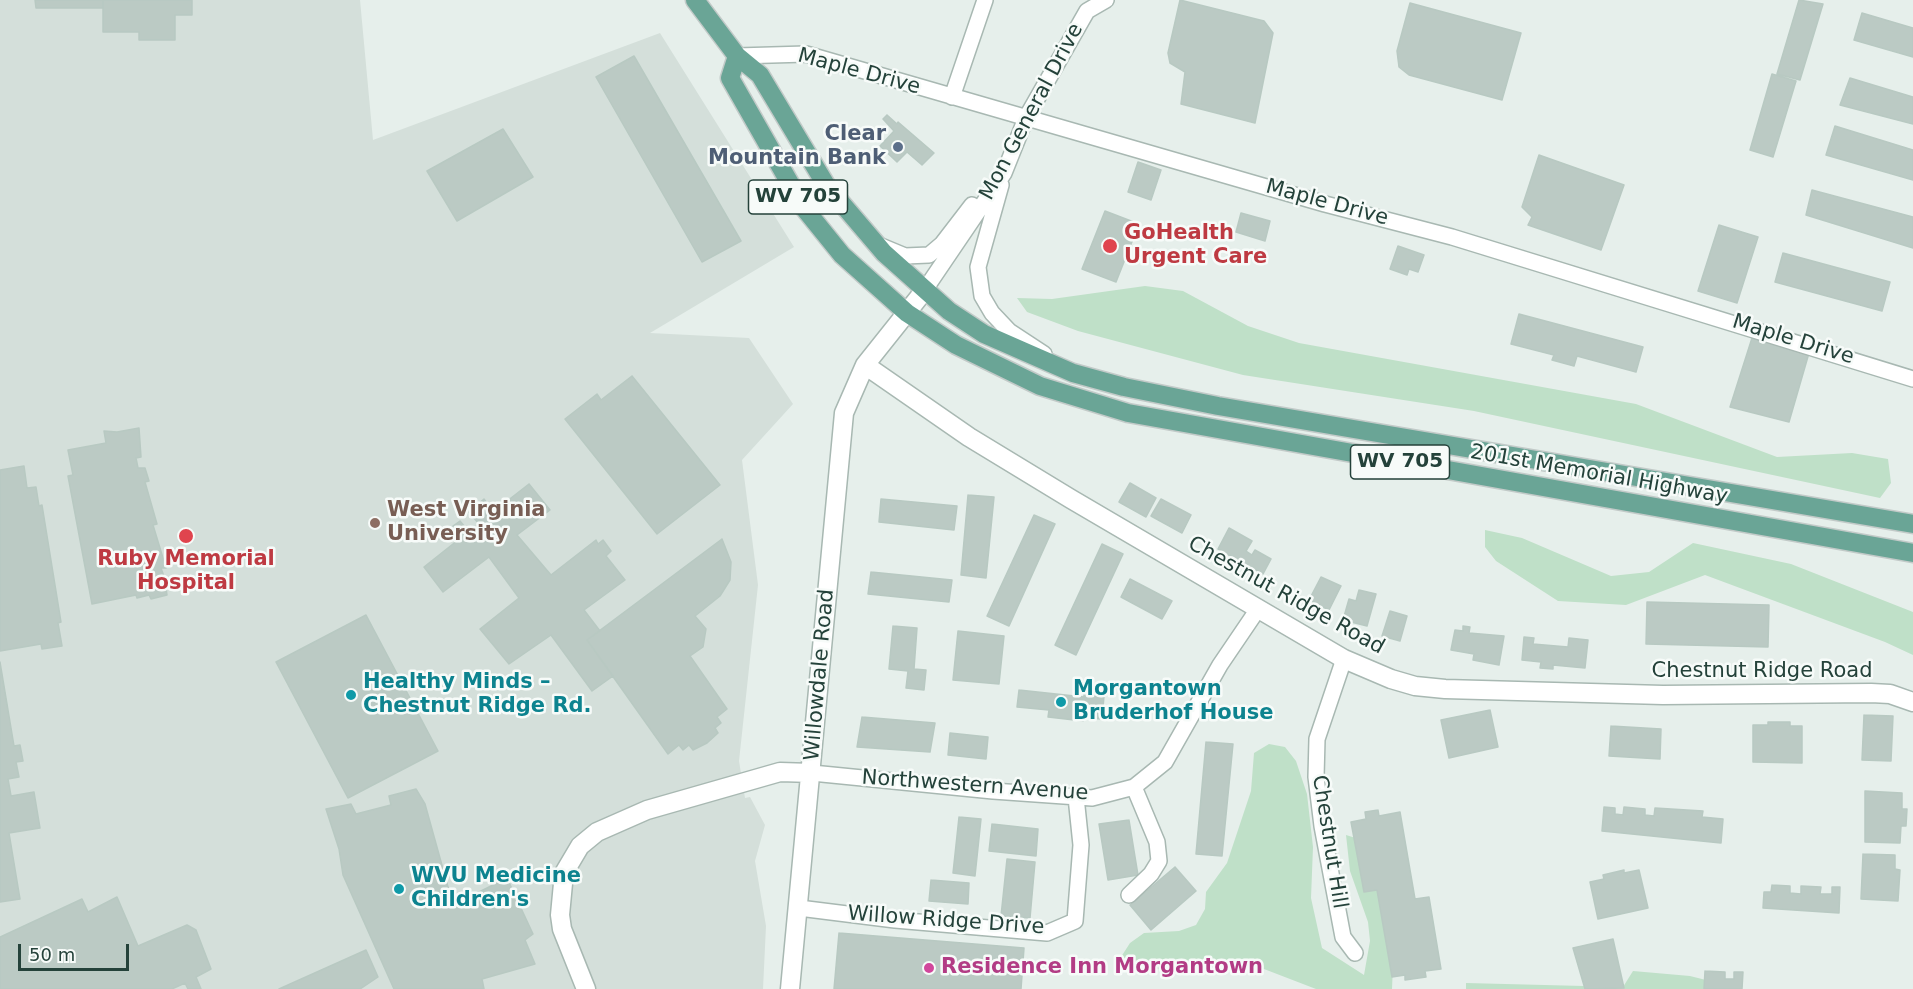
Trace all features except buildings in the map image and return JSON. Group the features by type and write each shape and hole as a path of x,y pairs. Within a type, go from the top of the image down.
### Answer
{"main road":[{"name":"WV 705","path":"695,0 736,56 760,75 826,185 873,242 924,291"},
{"name":"WV 705","path":"736,56 730,78 804,208 842,255 907,313"},
{"name":"201st Memorial Highway","path":"924,291 984,334 1073,373 1124,387 1218,406 1913,524"},
{"name":"201st Memorial Highway","path":"907,313 956,345 1040,386 1128,413 1913,553"}],"street":[{"path":"952,97 985,0"},
{"name":"Mon General Drive","path":"924,291 1004,173 1026,118 1087,11 1106,0"},
{"name":"Maple Drive","path":"736,56 806,54 1452,237 1913,379"},
{"path":"873,242 905,256 929,255 942,244 978,198 1004,173"},
{"path":"1004,173 978,267 982,296 992,313 1009,331 1073,373"},
{"path":"865,365 924,291"},
{"name":"Chestnut Ridge Road","path":"865,365 969,437 1344,659 1391,679 1415,686 1445,689 1663,695 1872,693 1890,694 1913,702"},
{"name":"Willowdale Road","path":"790,989 844,413 865,365"},
{"name":"Northwestern Avenue","path":"812,773 1092,798 1134,787 1165,762 1220,665 1258,609"},
{"name":"Chestnut Hill","path":"1344,659 1317,739 1316,777 1322,826 1343,936 1355,953"},
{"path":"586,989 562,929 560,915 564,873 580,846 597,832 647,810 780,772 812,773"},
{"path":"1129,895 1151,874 1159,861 1157,842 1134,787"},
{"name":"Willow Ridge Drive","path":"799,908 895,920 1047,933 1076,921 1081,845 1076,797"}],"shaded area":[{"name":"West Virginia University","path":"0,0 360,0 373,140 660,33 794,247 650,333 749,338 793,404 742,460 758,585 739,761 745,798 750,797 765,825 755,861 766,926 763,989 0,989"}],"green space":[{"path":"1145,286 1183,291 1248,326 1299,343 1636,404 1777,457 1852,453 1888,459 1891,483 1880,498 1474,411 1243,375 1078,331 1027,312 1017,298 1052,299"},
{"path":"1485,530 1522,538 1611,576 1649,572 1693,543 1791,564 1913,612 1913,655 1885,642 1705,575 1626,605 1558,601 1496,561 1485,547"},
{"path":"1269,744 1285,747 1296,761 1307,794 1313,847 1311,898 1322,948 1364,975 1370,941 1368,922 1350,871 1346,835 1362,840 1375,874 1393,965 1392,989 1316,989 1264,969 1216,972 1153,969 1121,957 1130,943 1144,933 1179,931 1196,925 1205,909 1206,892 1227,863 1251,791 1254,753"},
{"path":"1633,971 1690,976 1742,989 1466,989 1466,983 1623,987"}],"place":[{"name":"Clear Mountain Bank","path":"898,147"},
{"name":"GoHealth Urgent Care","path":"1110,246"},
{"name":"West Virginia University","path":"375,523"},
{"name":"Ruby Memorial Hospital","path":"186,536"},
{"name":"Healthy Minds – Chestnut Ridge Rd.","path":"351,695"},
{"name":"Morgantown Bruderhof House","path":"1061,702"},
{"name":"WVU Medicine Children's","path":"399,889"},
{"name":"Residence Inn Morgantown","path":"929,968"}]}
